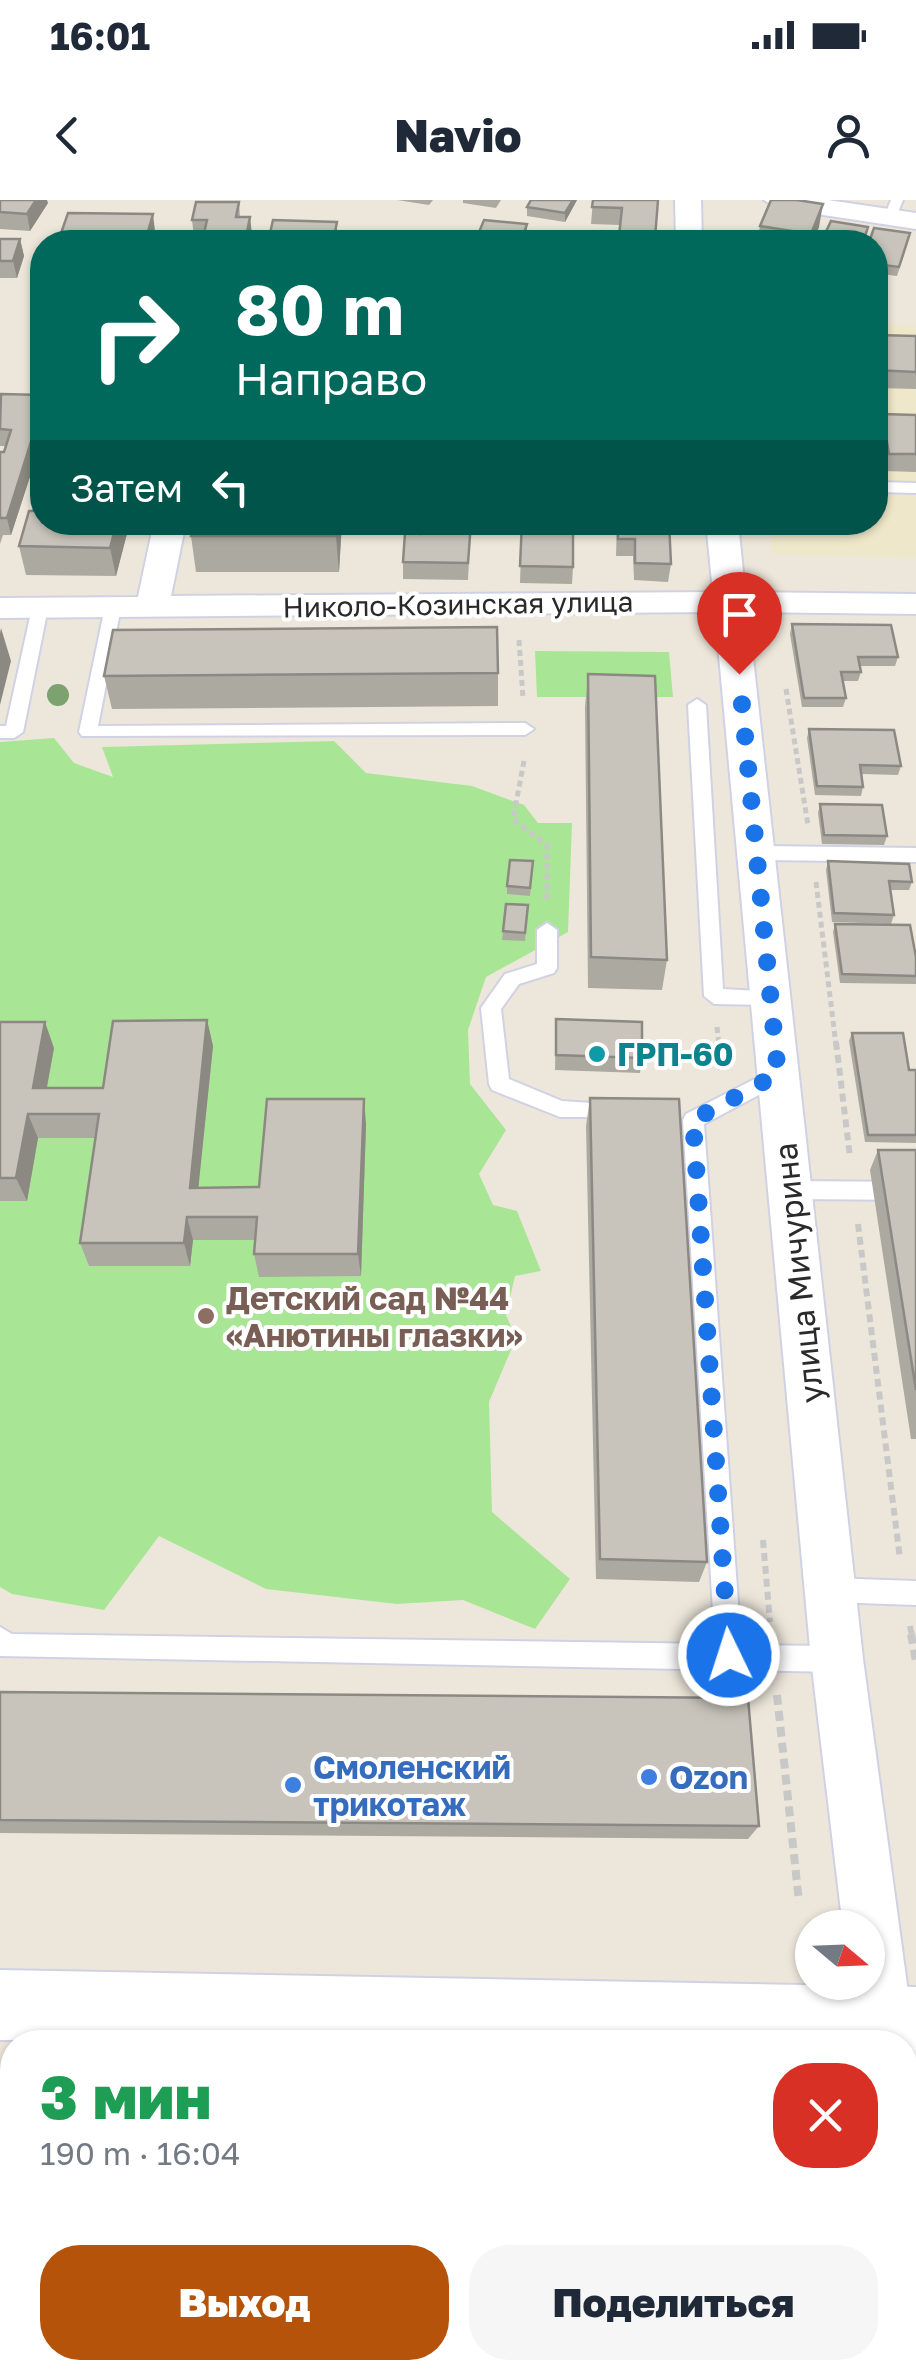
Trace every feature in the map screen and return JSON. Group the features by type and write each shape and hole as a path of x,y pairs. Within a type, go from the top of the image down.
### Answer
{"main road":[{"path":"0,2006 895,2029"}],"street":[{"path":"688,200 689,230"},
{"path":"777,200 901,213"},
{"path":"152,607 167,535"},
{"name":"улица Мичурина","path":"724,535 837,1659 895,2029"},
{"name":"Николо-Козинская улица","path":"0,608 916,604"}],"lane":[{"path":"888,487 916,488"},
{"path":"113,607 88,732 525,728"},
{"path":"0,732 14,732 40,608"},
{"path":"697,705 714,996 770,998"},
{"path":"756,853 916,855"},
{"path":"547,930 548,968 512,979 491,1008 499,1084 560,1109 639,1112"},
{"path":"729,1655 684,1118 778,1074"},
{"path":"791,1190 916,1192"},
{"path":"830,1590 910,1592"},
{"path":"0,1639 6,1646 837,1659"}],"path":[{"path":"519,640 524,778 513,819 547,845 547,930"},
{"path":"783,670 812,854 916,1662"}],"shaded area":[{"path":"888,325 916,326 916,558 773,554 771,535 888,535"}],"green space":[{"path":"535,651 669,652 673,697 537,697"},
{"name":"Детский сад №44 «Анютины глазки»","path":"54,738 74,763 113,777 102,747 334,741 366,773 472,786 524,805 538,823 572,823 568,932 486,977 468,1030 470,1084 506,1130 479,1174 493,1205 517,1211 541,1271 515,1276 506,1315 516,1338 489,1402 492,1512 570,1579 535,1629 463,1600 397,1604 266,1589 159,1536 104,1610 12,1594 0,1587 0,742"}],"building":[{"path":"0,200 36,200 27,214 0,212"},
{"path":"531,200 573,200 565,213 527,207"},
{"path":"593,200 658,200 656,230 620,230 622,208 592,207"},
{"path":"771,200 823,204 813,230 760,226"},
{"path":"196,202 239,202 236,217 250,217 247,230 205,230 207,220 192,220"},
{"path":"68,213 153,214 148,230 62,230"},
{"path":"273,220 337,222 335,230 271,230"},
{"path":"484,220 527,224 525,230 480,230"},
{"path":"831,221 868,227 867,230 827,230"},
{"path":"874,228 910,233 899,267 888,266 888,230"},
{"path":"0,239 20,239 13,261 0,261"},
{"path":"888,335 916,336 916,372 888,371"},
{"path":"1,394 30,395 30,445 7,518 0,518 0,452 4,452 11,430 0,429"},
{"path":"888,414 916,415 916,454 889,454"},
{"path":"29,511 30,535 114,535 110,548 19,546"},
{"path":"191,535 336,535 336,536"},
{"path":"405,535 470,535 468,563 403,562"},
{"path":"521,535 573,535 573,567 520,566"},
{"path":"618,535 670,535 671,564 635,563 635,539 618,539"},
{"path":"792,624 891,625 898,657 858,657 861,672 841,672 846,698 804,698"},
{"path":"497,627 498,673 104,676 113,630"},
{"path":"588,674 655,676 667,960 591,957"},
{"path":"809,729 894,730 901,766 860,765 863,787 817,786"},
{"path":"820,804 882,805 887,836 824,835"},
{"path":"510,860 533,861 530,888 507,886"},
{"path":"828,861 909,864 912,882 889,881 894,915 834,913"},
{"path":"506,904 528,905 525,933 503,931"},
{"path":"835,924 910,925 916,976 842,974"},
{"path":"556,1019 642,1022 642,1058 556,1055"},
{"path":"207,1020 190,1188 259,1187 267,1099 364,1099 358,1254 254,1254 257,1217 187,1217 184,1243 80,1243 99,1114 28,1114 16,1178 0,1178 0,1022 45,1022 33,1088 103,1088 113,1021"},
{"path":"852,1033 903,1033 909,1070 916,1070 916,1135 868,1135"},
{"path":"590,1098 679,1099 707,1562 600,1559"},
{"path":"878,1150 916,1150 916,1390"},
{"path":"0,1692 748,1698 759,1826 0,1820"}],"place":[{"name":"ГРП-60","path":"597,1054"},
{"name":"Детский сад №44 «Анютины глазки»","path":"206,1316"},
{"name":"Ozon","path":"649,1777"},
{"name":"Смоленский трикотаж","path":"293,1785"}],"route":[{"path":"729,1655 693,1120 778,1074 739,674"}]}
